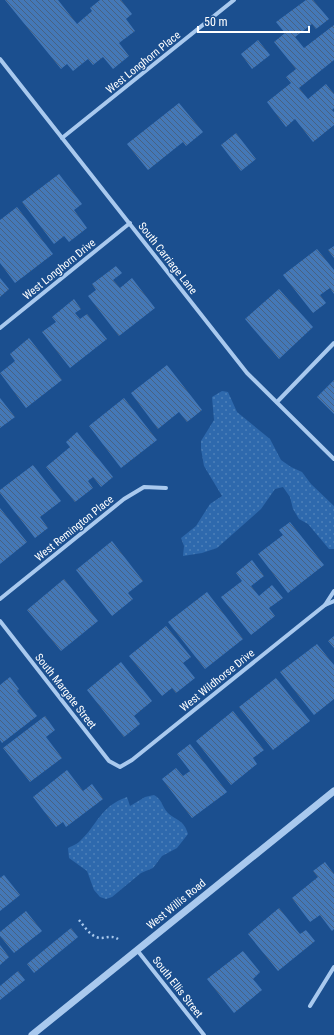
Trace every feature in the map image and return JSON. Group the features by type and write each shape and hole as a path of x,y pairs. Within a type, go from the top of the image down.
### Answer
{"street":[{"name":"West Longhorn Place","path":"62,138 234,0"},
{"name":"South Carriage Lane","path":"0,59 247,373 334,459"},
{"name":"West Longhorn Drive","path":"0,328 130,223"},
{"path":"277,402 334,343"},
{"name":"West Remington Place","path":"0,599 124,499 144,486 166,488"},
{"name":"West Wildhorse Drive","path":"325,605 334,591"},
{"name":"West Wildhorse Drive","path":"120,767 132,760 325,605 334,601"},
{"name":"South Margate Street","path":"0,621 109,761 120,767"},
{"name":"West Willis Road","path":"32,1035 334,791"},
{"name":"South Ellis Street","path":"137,950 204,1035"},
{"path":"310,1006 334,967"}],"path":[{"path":"79,920 95,937 103,938 112,936 118,939"}],"shaded area":[{"path":"222,391 228,392 237,412 270,439 281,460 302,472 311,484 334,506 334,549 329,549 308,524 299,519 293,509 290,497 283,487 275,489 261,509 217,548 202,553 183,556 184,546 181,538 196,526 210,504 222,496 204,466 201,441 214,420 212,397"},
{"path":"154,795 159,799 168,813 182,823 188,834 177,848 162,856 153,868 141,873 112,897 106,899 100,897 94,890 87,871 69,858 68,848 79,842 105,811 118,801 127,797 130,806 145,797"}],"building":[{"path":"5,0 58,0 77,24 92,11 90,8 100,0 121,0 132,14 126,19 135,31 119,43 129,56 113,69 103,57 93,65 88,59 73,71 67,64 61,69"},
{"path":"306,0 313,0 329,19 316,29 312,24 295,37 304,48 334,25 334,60 299,88 308,99 326,84 334,94 334,108 332,110 334,112 334,125 313,142 295,119 286,127 267,102 291,83 286,77 296,69 274,42 285,33 276,22"},
{"path":"258,40 270,55 252,69 241,54"},
{"path":"179,103 203,132 186,146 183,142 148,170 127,144"},
{"path":"236,133 256,159 241,171 221,145"},
{"path":"59,174 82,204 74,210 87,228 69,242 64,236 54,244 22,202"},
{"path":"17,207 53,254 15,283 0,263 0,220"},
{"path":"334,246 334,258 328,250"},
{"path":"317,249 334,270 334,294 330,288 320,295 326,303 313,313 283,275"},
{"path":"116,266 122,273 113,280 120,288 132,278 155,308 119,336 88,296 96,290 92,284"},
{"path":"0,278 9,289 0,297"},
{"path":"279,289 313,327 279,359 245,319"},
{"path":"74,299 81,309 75,313 80,319 87,314 107,339 70,368 42,332 56,322 52,317"},
{"path":"29,338 62,380 26,408 0,373 15,361 10,354"},
{"path":"167,365 202,410 187,422 179,412 158,429 131,393"},
{"path":"334,380 334,414 317,397"},
{"path":"0,398 15,417 0,428"},
{"path":"124,398 157,440 121,468 89,426"},
{"path":"77,432 113,477 101,487 93,477 88,481 93,488 75,502 46,467 70,447 66,442"},
{"path":"33,465 61,501 40,517 48,528 35,538 0,493 0,490"},
{"path":"0,508 27,542 0,564"},
{"path":"290,522 324,565 288,593 258,554 283,535 279,530"},
{"path":"112,541 143,581 128,593 133,599 112,616 76,570"},
{"path":"252,560 264,576 251,586 259,596 272,585 283,598 269,608 275,616 251,635 221,597 242,581 236,573"},
{"path":"64,579 98,621 61,651 27,610"},
{"path":"207,592 243,639 205,669 168,622"},
{"path":"166,626 191,657 183,663 195,678 176,693 172,688 162,696 129,656"},
{"path":"334,636 334,648 328,641"},
{"path":"317,644 334,665 334,699 314,715 280,672"},
{"path":"121,662 152,701 134,716 140,724 124,737 87,690"},
{"path":"10,677 19,689 17,691 37,716 2,743 0,740 0,685"},
{"path":"276,678 310,721 273,750 239,707"},
{"path":"233,711 264,750 253,758 257,764 231,785 196,741"},
{"path":"45,716 55,730 46,737 62,758 30,782 3,748"},
{"path":"190,744 227,792 192,818 162,779 176,768 183,776 190,771 177,754"},
{"path":"67,770 83,791 92,784 103,799 66,827 63,822 56,827 33,797"},
{"path":"325,862 334,874 334,929 332,931 320,915 310,922 292,898 318,877 313,871"},
{"path":"4,875 20,895 0,911 0,878"},
{"path":"279,908 300,934 306,930 315,941 278,971 248,934"},
{"path":"26,911 42,931 14,953 0,936 0,932"},
{"path":"71,928 78,937 34,973 27,964"},
{"path":"0,945 9,957 0,965"},
{"path":"243,951 260,972 253,979 262,990 234,1013 207,979"},
{"path":"18,971 25,980 0,1000 0,986"}]}
